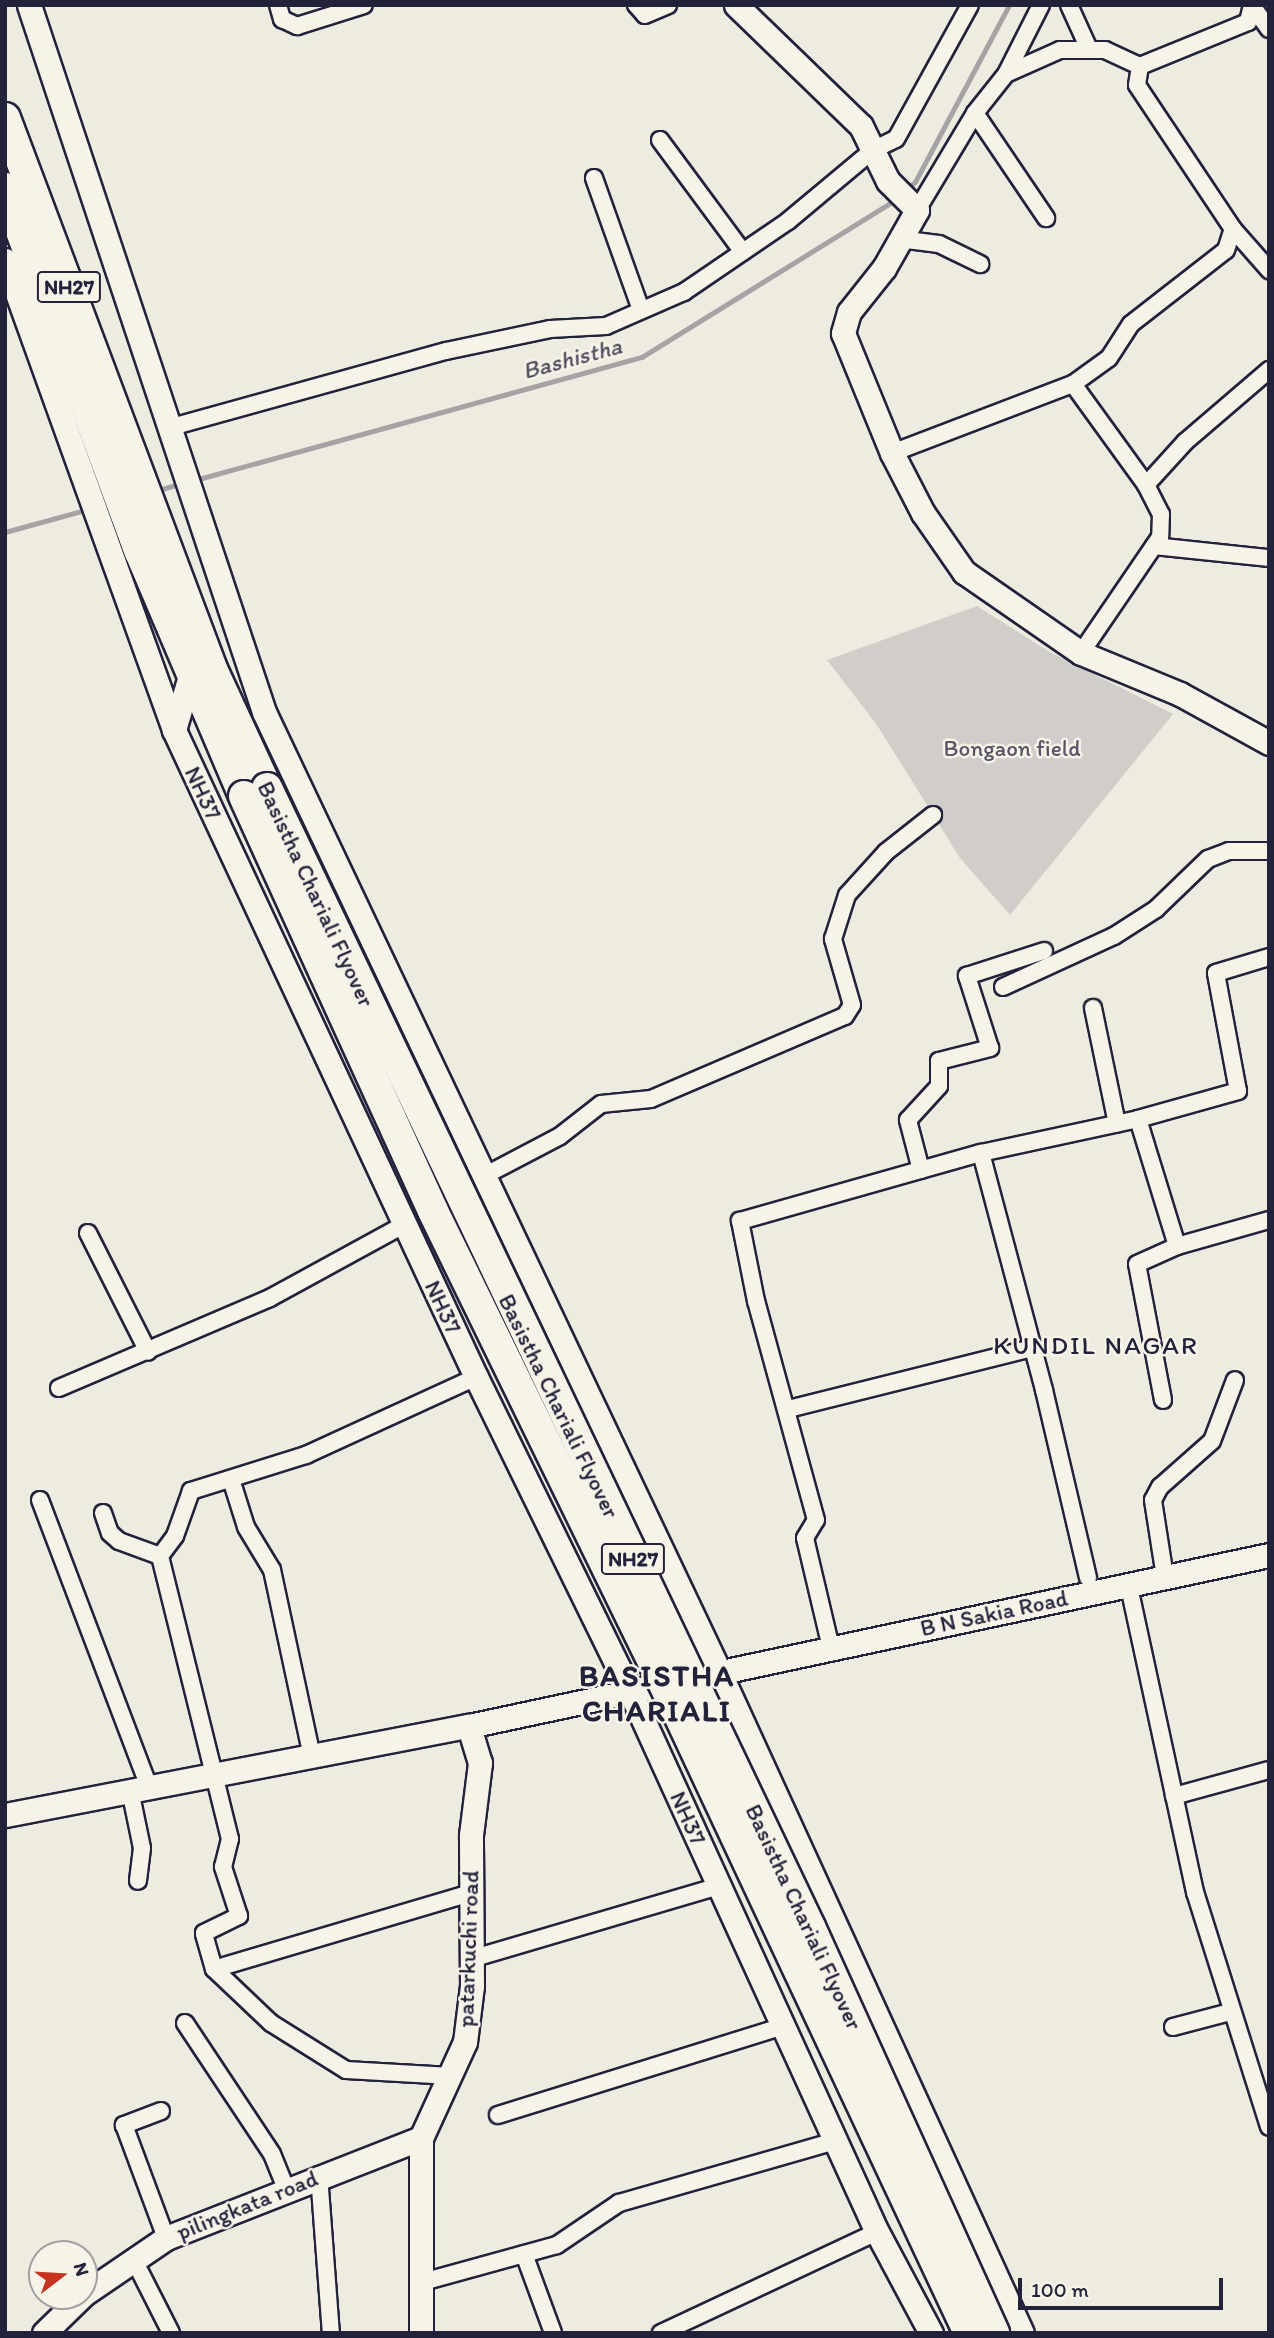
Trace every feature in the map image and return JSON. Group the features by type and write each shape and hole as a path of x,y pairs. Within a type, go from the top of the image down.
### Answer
{"highway":[{"name":"NH27","path":"5,118 153,549 201,673"},
{"name":"NH27","path":"5,188 121,458"},
{"name":"Basistha Chariali Flyover","path":"201,673 255,792 433,1211 677,1710 969,2333"},
{"name":"Basistha Chariali Flyover","path":"255,792 526,1339 804,1914 994,2333"}],"street":[{"path":"29,5 264,712 482,1177 721,1676 1022,2333"},
{"path":"278,5 282,19 297,26 364,5"},
{"path":"636,5 645,15 668,5"},
{"path":"736,5 861,126 888,181 912,206"},
{"path":"172,437 446,351 550,329 606,326 684,292 788,221 873,150 896,139 970,5"},
{"path":"1041,5 1006,74 975,113 912,206 884,268 849,312 843,333 892,453 923,513 964,572 1081,653 1180,694 1269,743"},
{"path":"1069,5 1089,49"},
{"path":"1006,74 1060,50 1105,50 1140,66 1248,22 1252,6"},
{"path":"1252,6 1269,29"},
{"path":"1140,66 1137,85 1233,229 1269,270"},
{"path":"975,113 1046,218"},
{"path":"660,140 743,252"},
{"path":"594,178 641,310"},
{"path":"892,453 1073,384 1110,358 1131,324 1226,250 1233,229"},
{"path":"899,239 939,244 980,264"},
{"name":"NH37","path":"5,260 103,541 174,730 476,1377 632,1697 877,2232 931,2333"},
{"path":"1146,485 1185,442 1269,370"},
{"path":"1073,384 1146,485 1161,514 1160,537 1081,653"},
{"path":"1154,546 1269,558"},
{"path":"174,730 201,673 264,712"},
{"path":"482,1177 561,1136 601,1104 651,1099 845,1016 852,1005 833,939 847,895 886,852 933,815"},
{"path":"1003,987 1114,936 1156,909 1208,859 1229,851 1268,854"},
{"path":"921,1170 908,1120 939,1086 939,1061 990,1048 967,976 1045,951"},
{"path":"831,1648 805,1538 816,1520 788,1409 756,1301 740,1221 981,1153 1138,1119 1238,1091 1216,973 1269,957"},
{"path":"1093,1008 1117,1124"},
{"path":"1138,1119 1178,1246"},
{"path":"981,1153 1033,1348 1088,1578"},
{"path":"1163,1400 1137,1264 1178,1246 1269,1220"},
{"path":"59,1388 270,1298 405,1224"},
{"path":"88,1233 148,1352"},
{"path":"788,1409 1033,1348"},
{"path":"160,1556 175,1536 191,1491 306,1455 476,1377"},
{"path":"1165,1577 1153,1500 1160,1487 1212,1441 1235,1380"},
{"path":"231,1479 246,1527 272,1570 313,1756"},
{"path":"40,1500 137,1792 142,1848 138,1881"},
{"path":"103,1513 110,1533 119,1541 160,1556"},
{"name":"B N Sakia Road","path":"721,1676 831,1648 1269,1555"},
{"path":"160,1556 230,1839 223,1867 239,1916 204,1933 214,1969 271,2023 346,2070 451,2076"},
{"name":"B N Sakia Road","path":"721,1676 1131,1596 1269,1566"},
{"path":"1131,1596 1195,1892 1230,2011 1269,2127"},
{"path":"5,1815 215,1780 470,1731 721,1676"},
{"path":"215,1780 313,1756 470,1731"},
{"name":"patarkuchi road","path":"421,2333 421,2138 465,2042 471,1959 471,1835 480,1763 470,1731"},
{"path":"1174,1796 1269,1770"},
{"path":"471,1959 719,1886"},
{"path":"214,1969 471,1893"},
{"path":"1173,2027 1230,2011"},
{"path":"185,2023 272,2154 286,2188"},
{"path":"498,2115 784,2026"},
{"path":"161,2111 124,2124 166,2238"},
{"name":"pilingkata road","path":"98,2284 166,2238 319,2175 421,2138"},
{"path":"419,2283 566,2240 619,2203 835,2141"},
{"path":"319,2175 331,2333"},
{"path":"662,2333 877,2232"},
{"path":"524,2254 553,2333"},
{"path":"134,2258 171,2333"},
{"name":"pilingkata road","path":"44,2333 68,2310"}],"green space":[{"name":"Bongaon field","path":"977,606 1048,651 1173,714 1010,915 960,858 877,725 827,660"}],"waterway":[{"name":"Bashistha","path":"906,189 915,182 1009,5"},
{"name":"Bashistha","path":"195,480 642,357 895,200"},
{"name":"Bashistha","path":"155,491 180,484"},
{"name":"Bashistha","path":"5,532 89,509"}],"district":[{"name":"KUNDIL NAGAR","path":"1096,1346"},
{"name":"BASISTHA CHARIALI","path":"657,1693"}]}
